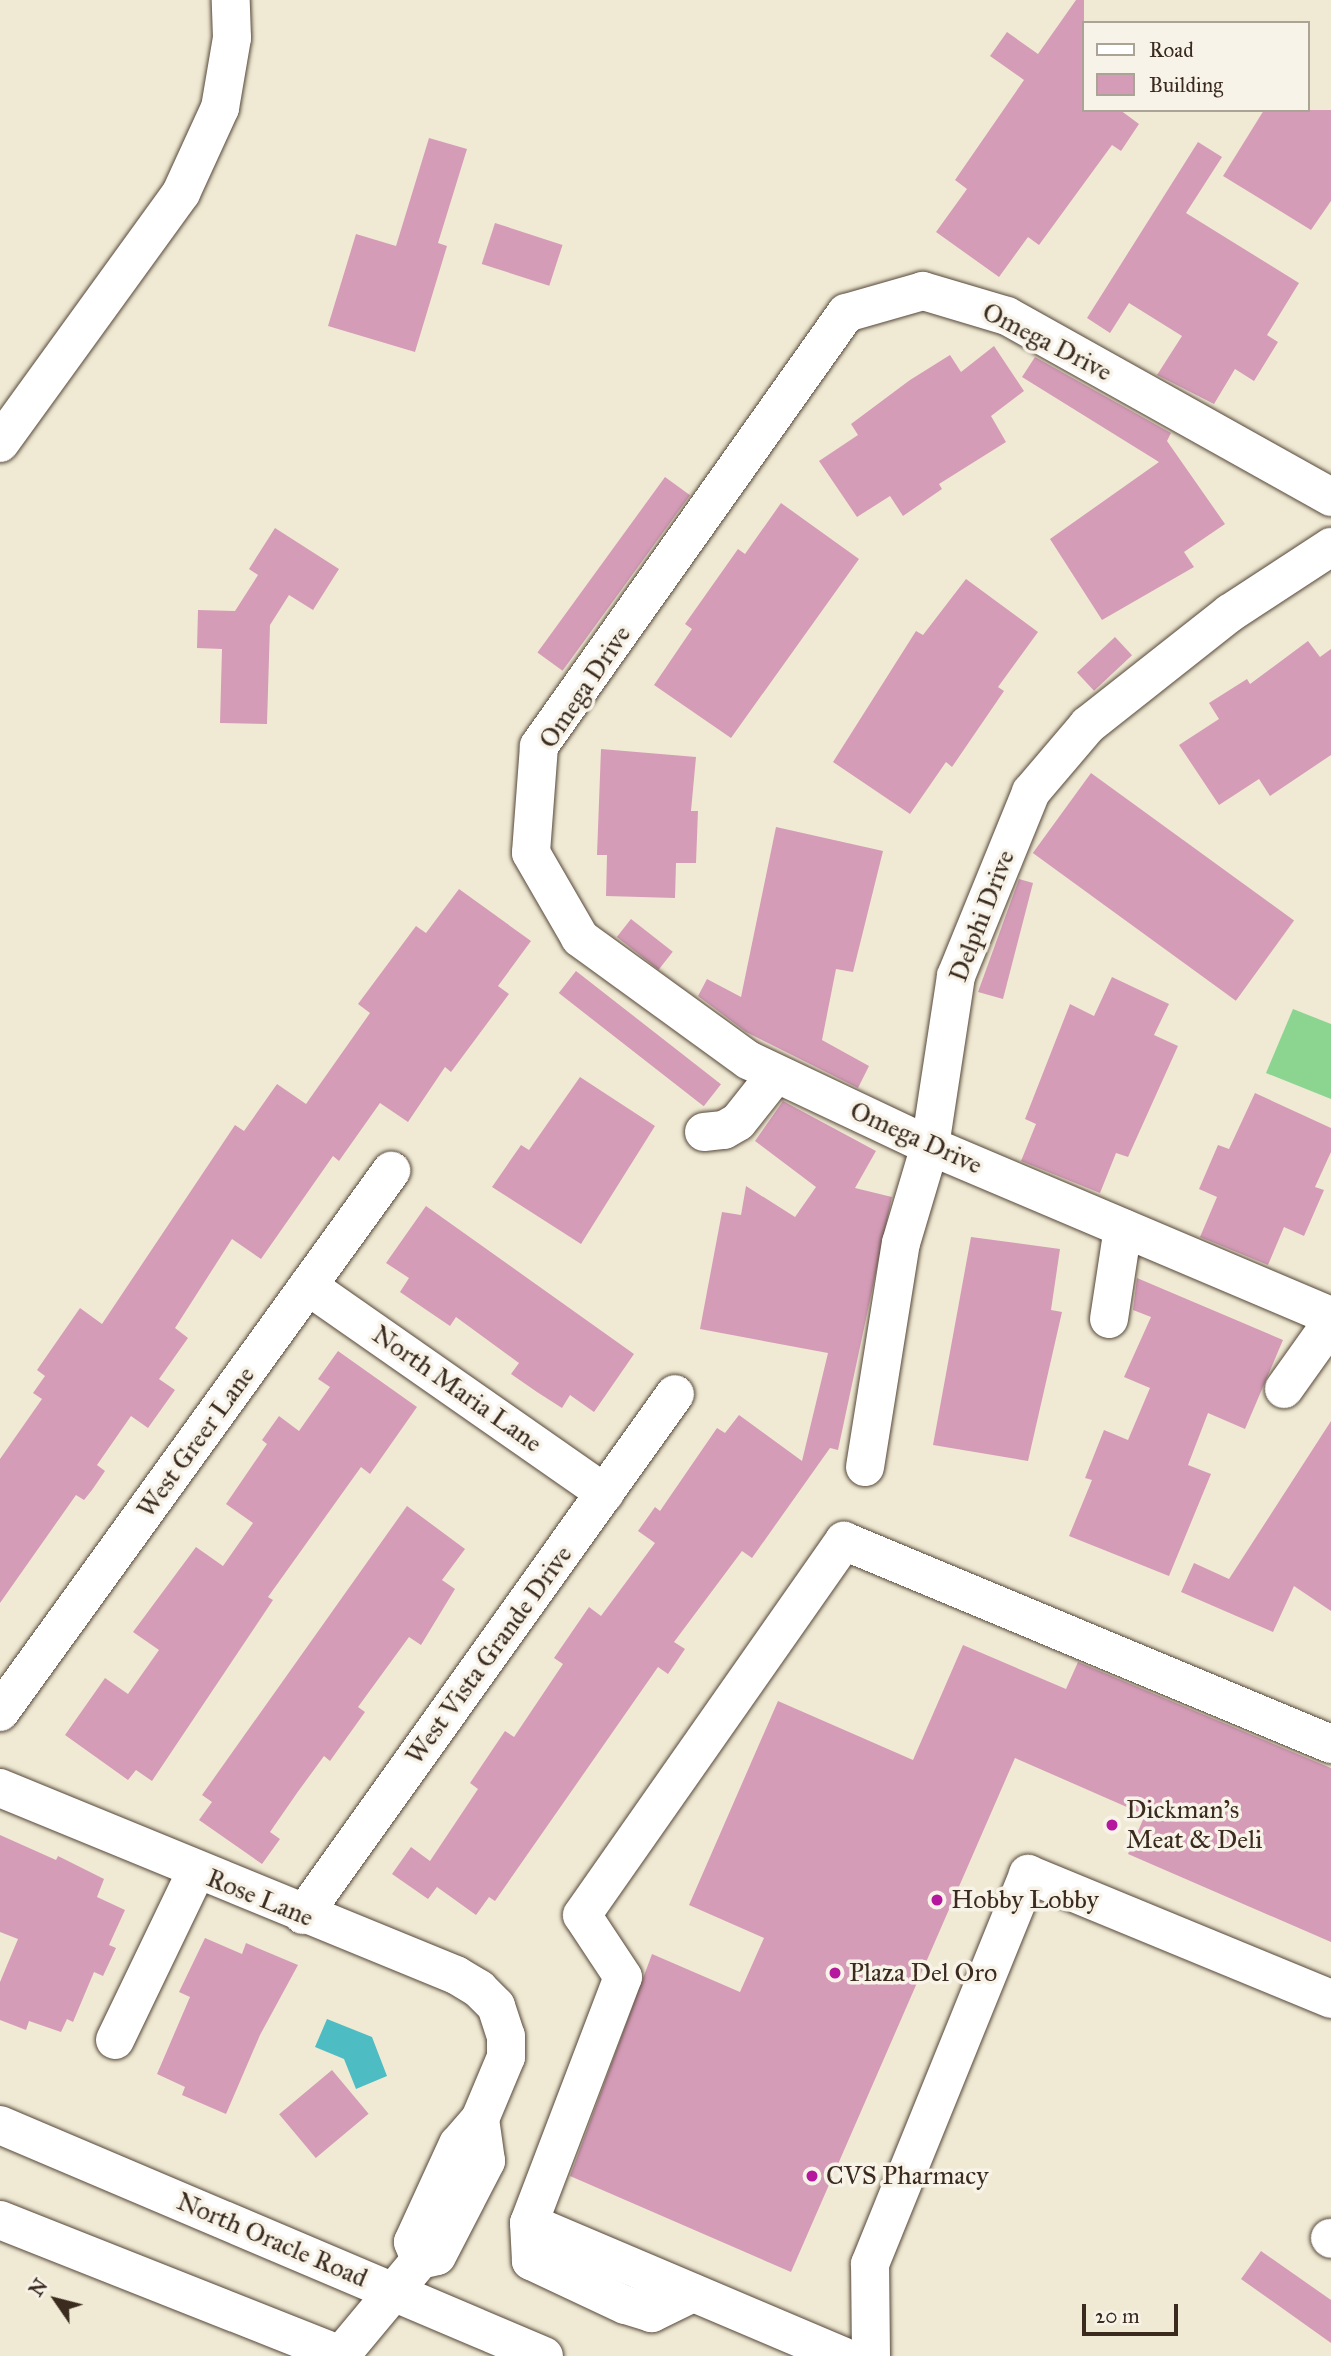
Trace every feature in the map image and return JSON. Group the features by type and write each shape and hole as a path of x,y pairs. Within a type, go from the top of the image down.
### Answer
{"main road":[{"path":"0,443 181,193 220,108 232,38 230,0"},
{"name":"Omega Drive","path":"1331,497 1007,316 923,291 846,313 540,746 531,853 580,938 748,1060 930,1146 1331,1315"},
{"name":"Delphi Drive","path":"865,1467 901,1243 930,1146 956,976 1031,792 1088,725 1230,613 1331,547"},
{"path":"704,1132 724,1130 738,1122 776,1074"},
{"name":"West Greer Lane","path":"0,1712 391,1171"},
{"path":"1109,1319 1124,1228"},
{"name":"North Maria Lane","path":"308,1286 605,1493"},
{"path":"1284,1389 1331,1323"},
{"name":"West Vista Grande Drive","path":"303,1915 675,1395"},
{"path":"843,2356 528,2223 623,1977 582,1915 844,1541 1331,1744"},
{"name":"Rose Lane","path":"0,1788 196,1872 456,1975 496,2006 503,2025 506,2057 480,2119 486,2161 437,2256 420,2260 394,2292"},
{"path":"115,2040 196,1872"},
{"path":"871,2356 870,2264 1028,1874 1331,1999"},
{"name":"North Oracle Road","path":"0,2125 544,2356"},
{"path":"0,2220 341,2356 394,2292"}],"green space":[{"path":"1293,1009 1331,1024 1331,1099 1266,1073"}],"water":[{"path":"327,2019 372,2037 387,2076 356,2089 344,2059 315,2047"}],"building":[{"path":"1076,0 1084,0 1082,112 1123,112 1139,124 1121,151 1112,145 1039,245 1028,237 999,277 936,232 967,189 955,180 1024,80 990,56 1007,32 1038,54"},
{"path":"1331,110 1331,201 1311,230 1223,176 1263,112"},
{"path":"429,138 467,149 438,243 447,246 415,352 328,326 356,234 396,246"},
{"path":"1198,142 1222,157 1186,213 1299,283 1267,335 1278,342 1254,381 1235,369 1214,404 1157,375 1182,336 1129,303 1110,333 1087,318"},
{"path":"495,223 563,245 549,286 482,264"},
{"path":"994,346 1024,391 991,416 1006,442 939,484 942,489 903,516 890,496 857,517 819,461 858,435 851,424 910,380 950,355 961,372"},
{"path":"1035,357 1171,433 1167,441 1225,524 1184,552 1194,567 1102,620 1050,539 1159,462 1022,377"},
{"path":"665,477 690,495 563,671 537,653"},
{"path":"781,503 859,559 731,738 654,685 692,629 685,624 738,549 745,554"},
{"path":"275,528 339,569 313,610 289,595 270,625 267,724 220,723 222,649 197,648 198,610 235,611 258,575 249,569"},
{"path":"966,579 1038,632 998,687 1004,691 952,767 946,762 910,814 833,762 916,631 923,635"},
{"path":"1115,637 1132,655 1094,691 1077,672"},
{"path":"1308,641 1320,657 1331,649 1331,755 1270,796 1259,779 1219,805 1179,745 1219,719 1209,703 1247,679 1250,684"},
{"path":"601,749 696,757 691,811 698,811 696,863 676,863 675,898 606,896 607,855 597,855"},
{"path":"1091,773 1294,921 1236,1001 1033,853"},
{"path":"776,827 883,851 853,972 836,969 822,1040 869,1066 858,1088 746,1032 698,996 707,979 741,997"},
{"path":"1019,879 1033,883 1003,999 978,992"},
{"path":"459,889 531,941 498,986 509,994 451,1072 445,1067 408,1122 380,1103 339,1161 333,1156 261,1259 232,1239 175,1328 188,1338 159,1379 175,1390 148,1428 131,1416 97,1465 105,1471 92,1490 84,1500 76,1495 0,1603 0,1459 42,1399 33,1393 45,1376 37,1370 80,1308 102,1324 235,1125 244,1131 277,1084 306,1104 370,1013 358,1004 416,926 426,933"},
{"path":"631,919 673,952 659,970 617,937"},
{"path":"576,971 721,1084 704,1106 559,993"},
{"path":"1112,977 1169,1004 1154,1035 1178,1046 1128,1157 1116,1153 1100,1193 1021,1161 1036,1124 1025,1119 1070,1004 1094,1016"},
{"path":"580,1077 655,1126 581,1244 492,1187 521,1145 529,1150"},
{"path":"1255,1093 1331,1128 1331,1152 1315,1187 1324,1190 1304,1236 1284,1227 1268,1265 1200,1237 1217,1197 1199,1189 1218,1145 1229,1149"},
{"path":"783,1101 876,1151 855,1188 892,1197 838,1450 830,1448 752,1558 742,1551 674,1642 685,1649 668,1674 658,1667 495,1901 489,1897 476,1915 437,1887 428,1899 392,1874 411,1847 430,1861 478,1789 470,1783 505,1731 514,1737 563,1664 554,1658 589,1607 601,1616 655,1543 638,1531 655,1507 660,1511 717,1428 725,1433 739,1415 802,1461 828,1353 700,1329 722,1212 741,1215 746,1186 795,1217 816,1187 755,1141"},
{"path":"426,1206 634,1354 594,1412 570,1395 562,1408 511,1374 519,1363 456,1317 450,1326 400,1292 409,1278 386,1263"},
{"path":"971,1237 1060,1249 1051,1310 1062,1312 1028,1461 933,1445"},
{"path":"1137,1278 1283,1340 1245,1429 1208,1413 1188,1465 1211,1474 1169,1576 1069,1536 1092,1480 1085,1478 1104,1430 1128,1440 1150,1388 1124,1377 1151,1317 1133,1310"},
{"path":"338,1351 417,1407 370,1474 361,1467 268,1597 273,1600 152,1781 136,1770 128,1780 65,1735 105,1678 128,1694 159,1650 133,1632 196,1547 223,1566 253,1523 226,1504 267,1444 262,1440 279,1416 299,1431 330,1387 318,1379"},
{"path":"1331,1421 1331,1611 1294,1586 1273,1632 1181,1592 1194,1563 1229,1579"},
{"path":"407,1506 465,1549 442,1580 455,1589 421,1645 409,1637 358,1707 365,1712 330,1761 324,1756 297,1793 270,1832 280,1839 262,1864 199,1820 212,1802 202,1795"},
{"name":"Plaza Del Oro","path":"963,1645 1066,1689 1078,1662 1331,1768 1331,1942 1128,1854 1145,1815 1015,1758 791,2272 570,2176 652,1954 740,1992 764,1938 689,1905 778,1701 913,1760"},
{"path":"0,1835 56,1860 58,1856 104,1879 97,1897 125,1910 109,1945 116,1948 103,1976 94,1972 73,2022 67,2019 61,2032 29,2021 26,2030 0,2020 0,1982 18,1939 0,1932"},
{"path":"205,1938 242,1954 246,1943 298,1965 260,2035 226,2114 182,2095 185,2087 157,2074 190,1997 179,1992"},
{"path":"332,2070 369,2114 316,2158 279,2114"},
{"path":"1261,2251 1331,2300 1331,2343 1241,2279"}],"place":[{"name":"Dickman's Meat & Deli","path":"1112,1825"},
{"name":"Hobby Lobby","path":"937,1900"},
{"name":"Plaza Del Oro","path":"835,1973"},
{"name":"CVS Pharmacy","path":"812,2176"}]}
